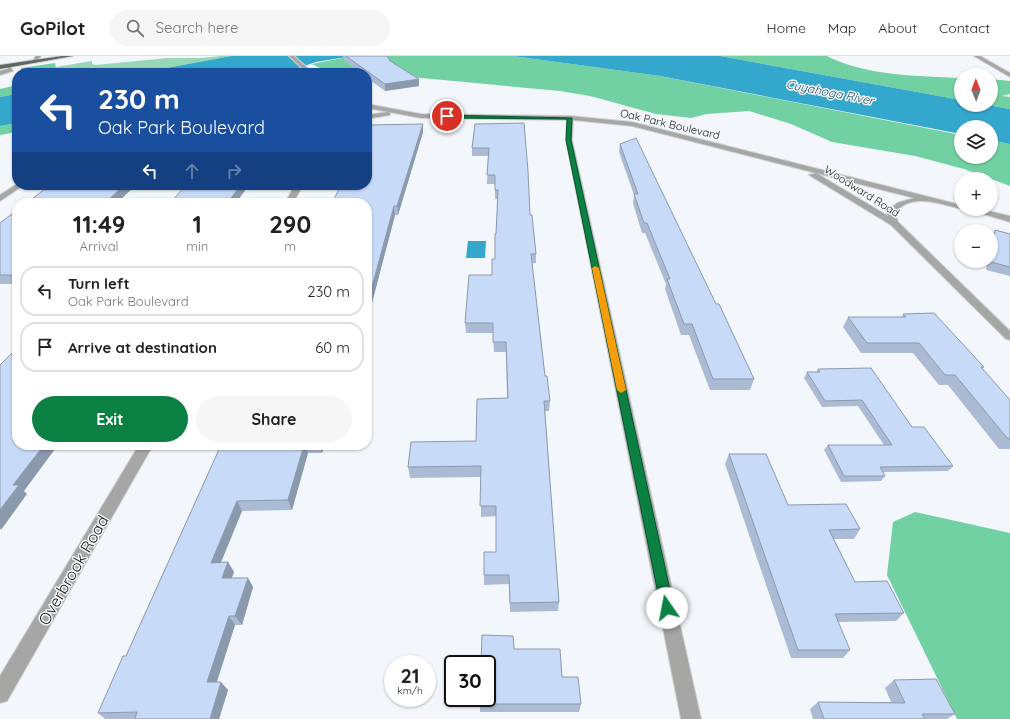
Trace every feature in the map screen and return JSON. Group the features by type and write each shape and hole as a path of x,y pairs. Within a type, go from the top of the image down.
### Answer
{"main road":[{"path":"0,66 71,56"}],"street":[{"path":"34,62 39,56"},
{"path":"291,56 304,68"},
{"path":"976,56 1009,75"},
{"path":"0,73 11,70 8,65"},
{"name":"Oak Park Boulevard","path":"372,107 400,113 444,116 570,118 638,126 954,205"},
{"path":"372,116 400,113"},
{"path":"570,118 568,140 691,719"},
{"name":"Woodward Road","path":"802,168 894,223 1010,337"},
{"path":"0,199 13,190"},
{"path":"894,223 891,213 900,203 927,198"},
{"path":"998,216 1010,219"},
{"name":"Overbrook Road","path":"0,694 143,450"}],"green space":[{"path":"231,56 167,68 56,67 92,61 92,64 95,65 168,58"},
{"path":"352,56 513,56 660,76 954,134 954,164 998,164 998,141 1010,144 1010,186 998,182 998,172 972,172 915,156 832,142 791,124 749,111 707,114 691,118 656,114 590,96 560,91 400,76 372,78 372,68 320,68 312,64"},
{"path":"720,56 827,56 858,68 892,74 954,78 954,99"},
{"path":"55,63 56,68 21,68"},
{"path":"998,80 1010,81 1010,94 1002,96 1010,97 1010,109 998,107"},
{"path":"12,86 12,95 0,97 0,89"},
{"path":"12,124 12,133 0,135 0,126"},
{"path":"915,512 1010,533 1010,719 957,719 887,575 893,522"}],"water":[{"path":"231,56 352,56 316,62 298,68 167,68"},
{"name":"Cuyahoga River","path":"513,56 720,56 954,99 954,112 998,112 998,107 1010,109 1010,144 998,141 998,120 954,120 954,133 660,76"},
{"path":"12,95 12,124 0,126 0,97"},
{"path":"468,241 486,241 485,258 466,258"}],"building":[{"path":"346,56 387,56 390,61 419,79 385,84 372,75 372,68 363,68"},
{"path":"524,123 530,215 532,215 536,254 531,254 545,376 547,376 550,401 544,401 559,602 510,603 509,575 484,575 484,552 496,552 496,506 480,506 481,466 408,467 411,442 476,441 477,399 508,398 506,342 493,342 493,323 465,323 469,275 492,275 492,259 495,259 498,190 495,190 495,175 487,175 489,148 472,148 475,124"},
{"path":"423,124 397,206 394,206 372,287 372,198 334,198 338,190 372,190 372,125"},
{"path":"636,138 716,304 719,304 754,379 713,379 692,324 684,324 667,279 670,279 647,223 644,223 634,194 638,194 620,144"},
{"path":"44,190 119,190 110,198 33,198"},
{"path":"182,190 237,190 231,198 174,198"},
{"path":"12,214 12,275 0,275 0,223"},
{"path":"998,231 1010,234 1010,267 998,264"},
{"path":"934,313 984,367 981,367 1010,400 1010,439 1008,439 955,375 945,375 919,343 867,343 848,317 906,317 903,314"},
{"path":"12,353 12,450 40,450 13,485 19,485 0,510 0,365"},
{"path":"871,368 912,427 924,427 953,466 880,467 885,476 844,476 828,445 892,445 862,400 825,401 807,372 820,372 818,369"},
{"path":"219,450 303,450 288,500 237,501 211,563 228,562 222,578 248,578 235,616 229,616 207,682 221,682 210,719 135,719 137,712 98,713 123,656 126,656"},
{"path":"729,454 766,454 788,505 846,504 860,529 829,530 855,582 887,581 904,613 835,614 850,650 798,650"},
{"path":"482,635 513,636 514,649 560,649 562,677 578,677 581,704 496,704 496,655 481,655"},
{"path":"936,679 955,714 922,714 925,719 824,719 818,702 905,703 894,680"}],"slow traffic":[{"path":"595,268 621,390"}],"route":[{"path":"447,116 570,118 568,140 667,608"}]}
